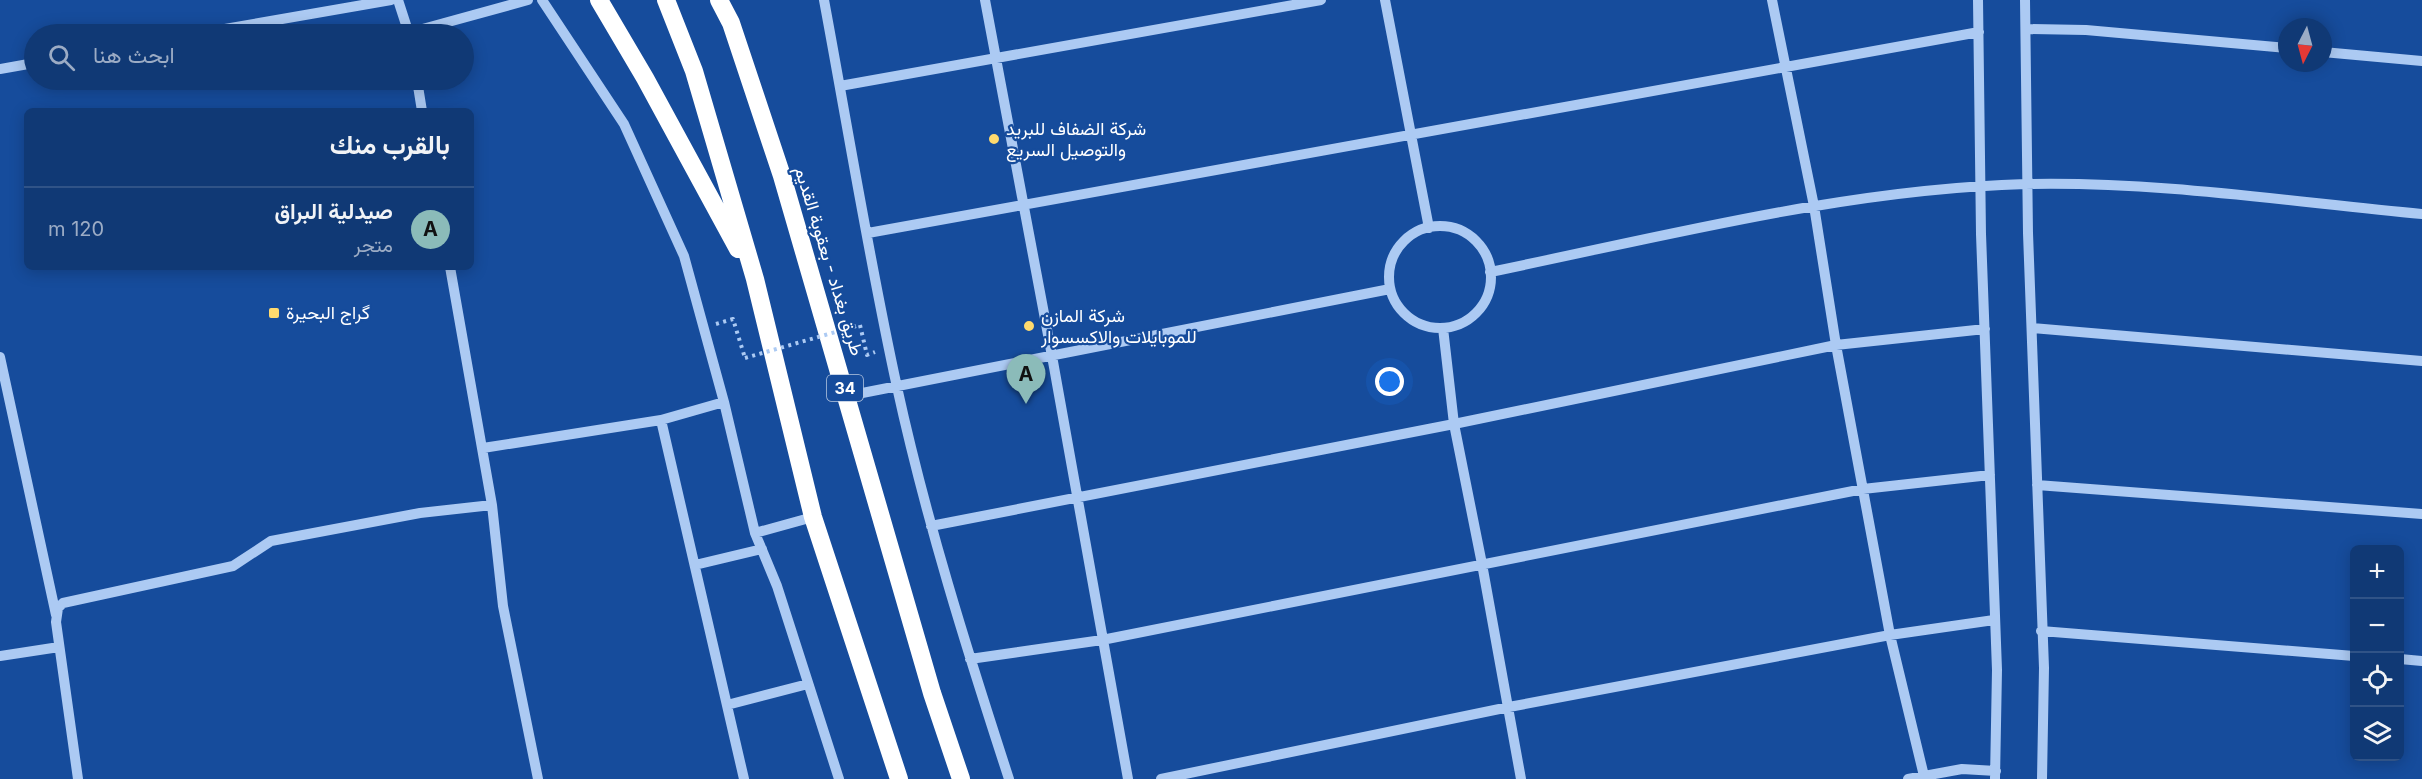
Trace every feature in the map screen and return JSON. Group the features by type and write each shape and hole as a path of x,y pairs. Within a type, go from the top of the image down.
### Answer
{"highway":[{"path":"599,0 645,78 755,279"},
{"path":"666,0 694,71 755,279 813,517 899,779"},
{"name":"طريق بغداد - بعقوبة القديم","path":"719,0 731,23 782,176 932,693 961,779"},
{"path":"731,0 731,23"}],"street":[{"path":"253,24 391,0"},
{"path":"398,0 406,24"},
{"path":"444,24 528,0"},
{"path":"542,0 624,124 684,256 724,402 755,533 808,684 838,779"},
{"path":"824,0 897,386 931,526 970,659 1010,779"},
{"path":"985,0 1128,779"},
{"path":"840,86 1321,0"},
{"path":"1385,0 1429,228"},
{"path":"1772,0 1814,206 1836,345 1890,635 1924,776"},
{"path":"1908,779 1962,769 1996,775 1997,669 1985,329 1978,0"},
{"path":"2025,0 2031,328 2044,668 2042,779"},
{"path":"2026,29 2086,30 2278,47"},
{"path":"868,233 1979,32"},
{"path":"2332,53 2422,61"},
{"path":"0,69 24,65"},
{"path":"419,90 422,108"},
{"path":"1490,272 1814,206 1981,186 2114,185 2422,214"},
{"path":"1429,228 1457,229 1469,236 1483,252 1490,272 1490,288 1484,303 1473,316 1460,324 1443,328 1429,327 1404,314 1390,289 1390,269 1396,250 1416,232 1429,228"},
{"path":"451,270 492,505 503,606 538,779"},
{"path":"847,396 1390,289"},
{"path":"1443,328 1454,424 1521,779"},
{"path":"2031,328 2422,361"},
{"path":"931,526 1454,424 1836,345 1985,329"},
{"path":"0,357 56,615 78,779"},
{"path":"483,448 661,420 724,402"},
{"path":"661,420 744,779"},
{"path":"970,659 1102,640 1863,489 1990,475"},
{"path":"2037,485 2422,514"},
{"path":"56,615 58,608 70,600 233,566 271,541 420,513 492,505"},
{"path":"755,533 813,517"},
{"path":"694,565 762,549"},
{"path":"1161,779 1509,707 1890,635 1994,620"},
{"path":"2041,631 2350,656"},
{"path":"0,656 59,647"},
{"path":"2404,659 2422,661"},
{"path":"727,705 808,684"}],"path":[{"path":"734,320 745,358 860,325 867,355"}],"place":[{"name":"شركة الضفاف للبريد والتوصيل السريع","path":"994,139"},
{"name":"گراج البحيرة","path":"274,313"},
{"name":"شركة المازن للموبايلات والاكسسوار","path":"1029,326"},
{"name":"صيدلية البراق","path":"1026,404"}]}
